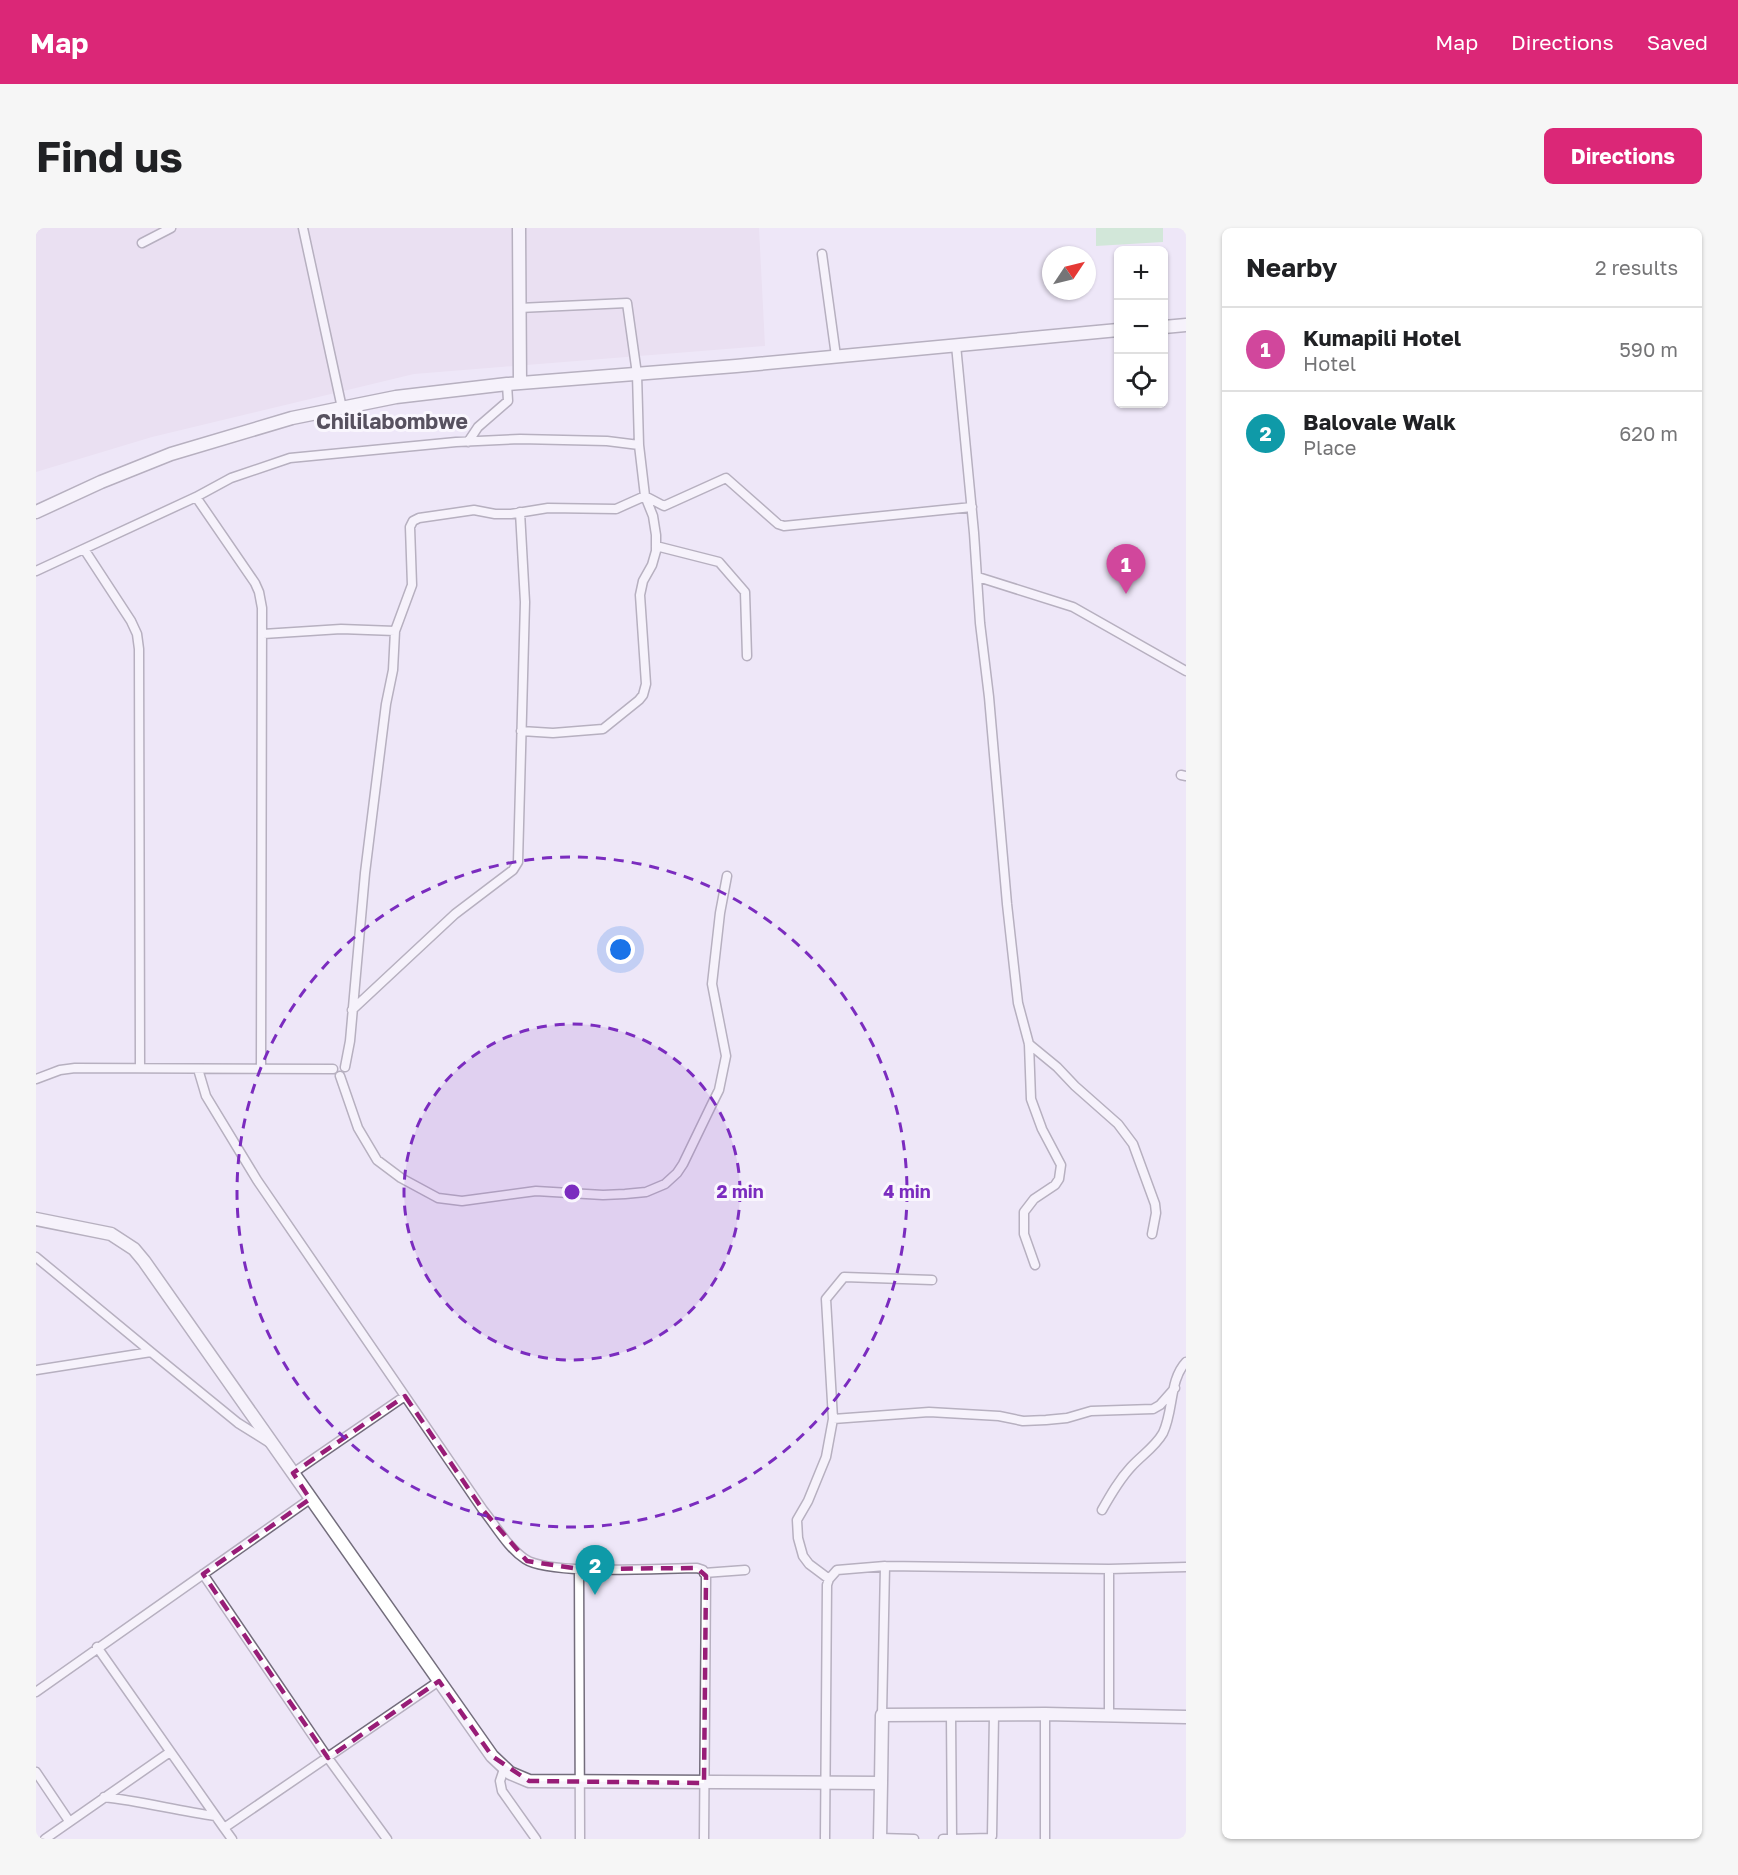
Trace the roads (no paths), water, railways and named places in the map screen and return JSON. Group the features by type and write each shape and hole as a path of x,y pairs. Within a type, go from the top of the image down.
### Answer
{"street":[{"path":"142,243 171,228"},
{"path":"303,228 342,408"},
{"path":"468,442 478,427 508,401 514,383 519,308 519,228"},
{"path":"822,254 836,356"},
{"path":"519,308 627,303 637,374 639,444 645,496 653,516 656,546 652,565 643,580 640,595 646,684 643,695 603,729 553,733 522,731"},
{"path":"1168,327 1186,325"},
{"path":"36,512 100,482 171,454 259,427 342,408 437,391 1114,330"},
{"path":"956,345 972,507 980,623 1018,1003 1029,1044 1031,1099 1038,1121 1061,1165 1059,1179 1055,1185 1034,1199 1024,1212 1024,1234 1035,1265"},
{"path":"36,570 231,478 290,458 520,439 639,444"},
{"path":"645,496 664,506 726,478 778,524 784,526 972,507"},
{"path":"196,496 255,583 261,600 261,1069"},
{"path":"340,1076 345,1074 365,873 386,704 393,670 395,631 412,585 410,527 413,521 419,518 474,510 511,514 548,508 616,509 645,496"},
{"path":"352,1010 455,914 513,870 518,862 525,602 520,512"},
{"path":"656,546 719,562 745,592 747,656"},
{"path":"84,549 131,621 137,634 139,649 140,1068"},
{"path":"978,577 1073,607 1186,671"},
{"path":"262,634 341,629 395,631"},
{"path":"333,1069 335,1074 340,1076 358,1128 377,1160 401,1178 438,1198 462,1201 536,1191 625,1194 646,1192 665,1184 683,1164 712,1104 718,1090 726,1056 712,984 720,913 727,876"},
{"path":"1029,1044 1118,1124 1133,1144 1155,1204 1156,1214 1152,1234"},
{"path":"333,1069 337,1064 345,1067"},
{"path":"36,1079 60,1070 75,1068 333,1069"},
{"path":"198,1069 206,1096 230,1137 483,1510 516,1552 535,1564 579,1569 697,1568 704,1573 745,1570"},
{"path":"36,1219 111,1234 134,1249 492,1756 504,1769 529,1781 881,1783"},
{"path":"36,1257 238,1423 273,1445"},
{"path":"829,1579 809,1564 803,1556 798,1538 797,1520 808,1501 825,1456 833,1419 826,1299 844,1277 932,1280"},
{"path":"36,1370 151,1352"},
{"path":"1102,1510 1116,1485 1132,1465 1153,1448 1168,1422 1178,1371 1186,1362"},
{"path":"833,1419 929,1412 999,1416 1023,1421 1046,1420 1067,1418 1090,1411 1153,1409 1160,1405 1175,1388"},
{"path":"293,1473 405,1396"},
{"path":"1153,1409 1168,1422"},
{"path":"36,1692 310,1499"},
{"path":"885,1566 880,1839 914,1839"},
{"path":"825,1839 829,1579 837,1570 885,1566 1109,1569 1186,1566"},
{"path":"579,1569 580,1839"},
{"path":"1109,1569 1109,1714"},
{"path":"704,1573 704,1839"},
{"path":"203,1574 328,1758 387,1839"},
{"path":"98,1647 232,1839"},
{"path":"224,1828 439,1681"},
{"path":"1045,1714 1045,1839"},
{"path":"882,1715 1109,1714 1186,1717"},
{"path":"951,1715 952,1839"},
{"path":"943,1839 990,1838 993,1836 994,1715"},
{"path":"45,1839 170,1752"},
{"path":"504,1769 500,1780 502,1791 536,1839"},
{"path":"36,1772 69,1821"},
{"path":"104,1797 137,1801 184,1812 215,1815"}],"place":[{"name":"Kumapili Hotel","path":"1126,594"},
{"name":"Balovale Walk","path":"595,1595"}],"district":[{"name":"Chililabombwe","path":"392,422"}]}
